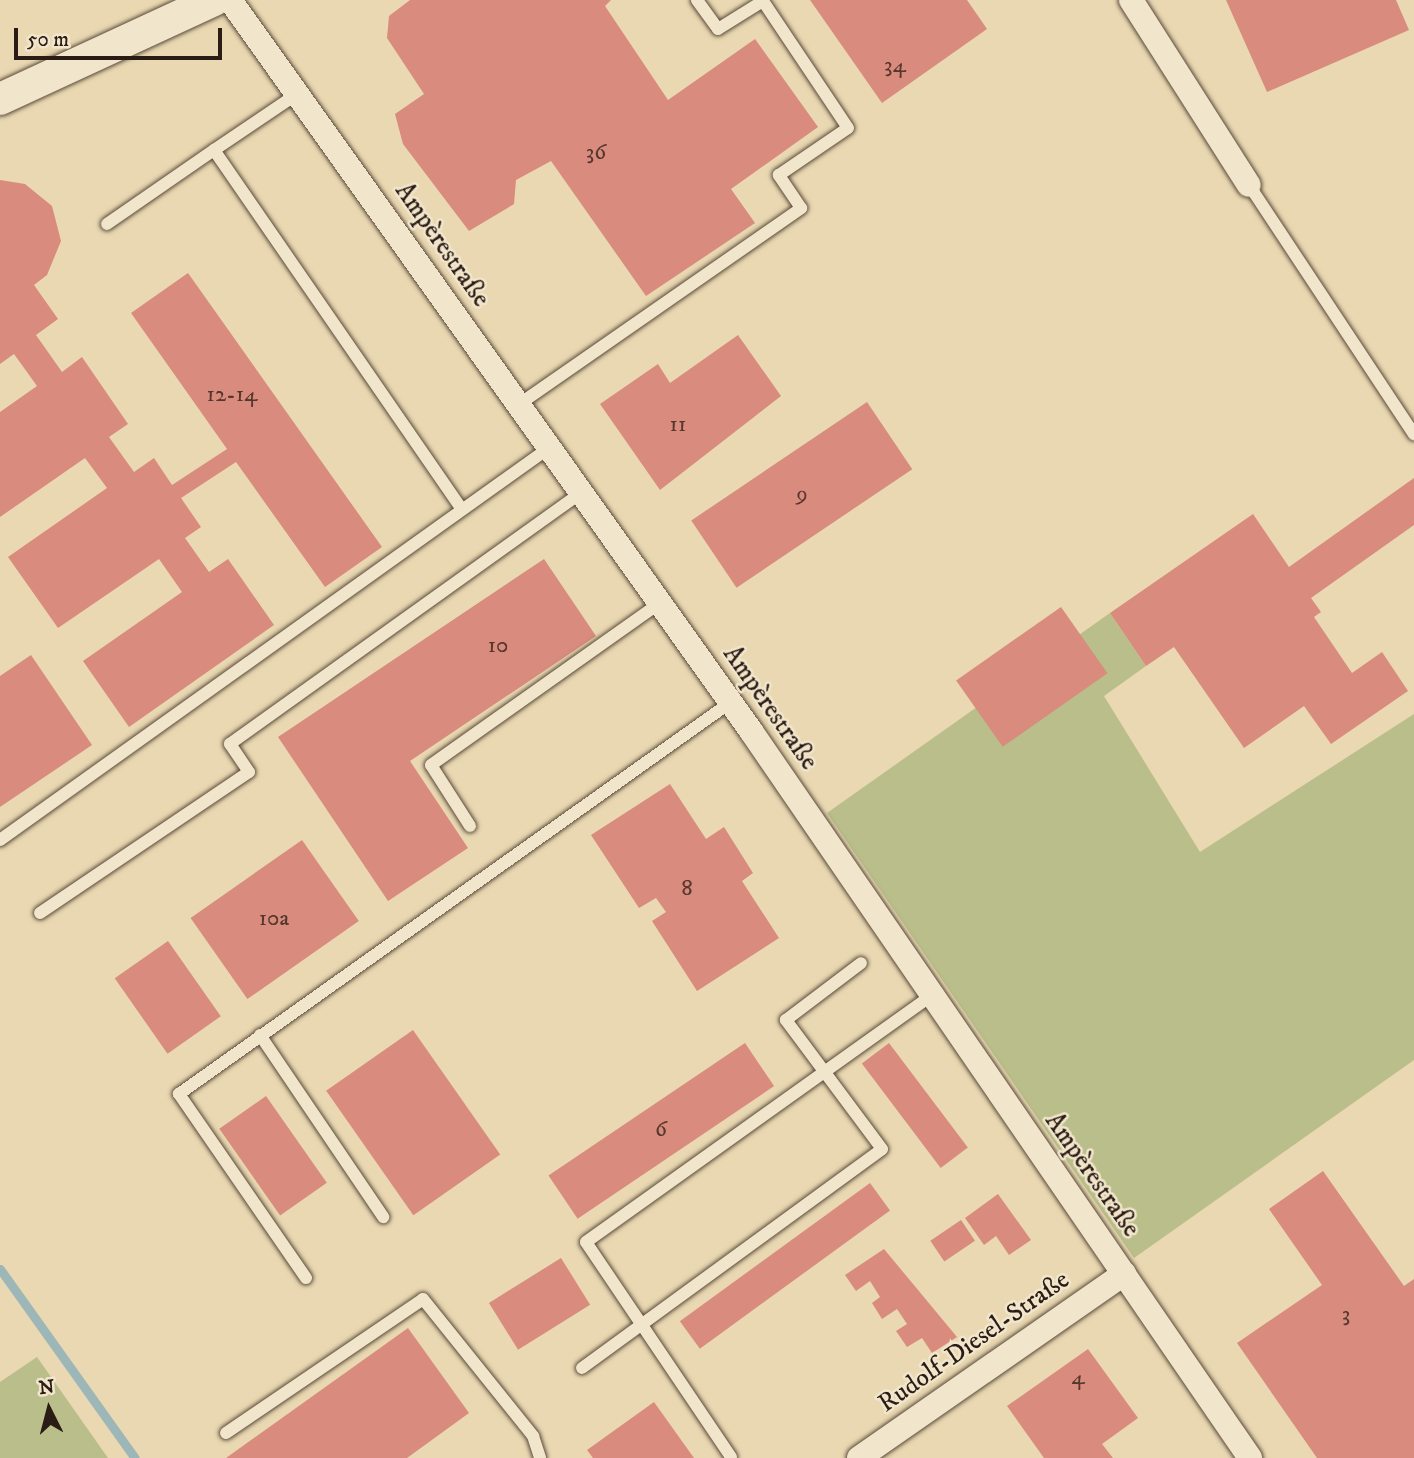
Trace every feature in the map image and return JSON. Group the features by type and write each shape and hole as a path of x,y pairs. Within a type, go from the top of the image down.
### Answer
{"street":[{"path":"0,99 214,0"},
{"name":"Ampèrestraße","path":"230,0 731,702 1250,1458"},
{"path":"1131,0 1249,185"},
{"name":"Rudolf-Diesel-Straße","path":"870,1455 1124,1274"}],"lane":[{"path":"519,404 802,208 779,174 848,128 763,1 718,29 697,0"},
{"path":"107,224 297,93"},
{"path":"214,150 462,509"},
{"path":"1249,185 1414,433"},
{"path":"0,840 549,447"},
{"path":"40,913 249,772 230,744 581,493"},
{"path":"470,826 431,765 660,603"},
{"path":"306,1278 179,1094 731,702"},
{"path":"582,1368 644,1326 883,1149 786,1020 861,963"},
{"path":"731,1457 586,1242 932,995"},
{"path":"260,1035 383,1217"},
{"path":"226,1433 423,1299 533,1436 540,1458"}],"green space":[{"path":"1110,613 1146,666 1104,696 1200,852 1414,714 1414,1060 1134,1258 827,813"},
{"path":"37,1357 108,1458 0,1458 0,1382"}],"building":[{"path":"410,0 611,0 605,6 668,100 755,39 818,127 731,189 755,223 646,296 551,161 516,180 514,204 469,231 403,144 395,114 424,94 387,38 389,16"},
{"path":"810,0 967,0 987,29 882,103"},
{"path":"1226,0 1396,0 1409,30 1267,92"},
{"path":"0,180 25,184 52,206 61,241 47,275 34,285 58,319 36,335 62,372 82,357 128,424 109,437 134,472 154,458 172,485 227,449 131,313 188,273 382,547 325,587 236,462 181,498 201,527 185,538 209,572 228,559 274,625 129,727 83,661 182,592 159,559 58,628 8,557 107,488 85,458 0,517 0,412 37,386 14,354 0,364"},
{"path":"738,335 781,396 660,490 600,404 658,364 670,383"},
{"path":"867,402 912,469 737,588 691,521"},
{"path":"1414,478 1414,525 1311,598 1321,612 1314,617 1352,673 1382,652 1408,691 1331,744 1304,706 1244,748 1174,647 1146,666 1110,613 1253,514 1289,567"},
{"path":"544,559 596,636 410,761 468,848 388,901 278,737"},
{"path":"1061,607 1107,673 1003,747 956,680"},
{"path":"31,655 92,745 0,807 0,676"},
{"path":"670,784 706,839 724,827 753,873 742,881 779,938 697,991 652,921 666,912 656,898 639,908 591,835"},
{"path":"302,840 359,921 247,999 191,918"},
{"path":"168,941 221,1016 168,1054 115,978"},
{"path":"413,1030 500,1155 413,1215 326,1091"},
{"path":"745,1043 774,1086 578,1219 549,1176"},
{"path":"889,1043 968,1148 941,1168 862,1063"},
{"path":"266,1096 327,1183 280,1216 219,1129"},
{"path":"1323,1171 1404,1286 1414,1279 1414,1458 1317,1458 1237,1343 1322,1285 1269,1209"},
{"path":"870,1183 890,1211 700,1349 680,1321"},
{"path":"998,1194 1031,1240 1009,1255 996,1236 984,1245 965,1218"},
{"path":"961,1220 975,1241 944,1261 930,1241"},
{"path":"884,1249 957,1337 932,1353 922,1338 907,1347 896,1331 907,1324 897,1309 882,1319 872,1303 880,1297 870,1281 856,1291 845,1275"},
{"path":"561,1258 590,1305 518,1350 489,1303"},
{"path":"408,1328 469,1413 407,1458 226,1458"},
{"path":"1088,1349 1138,1418 1102,1444 1113,1458 1044,1458 1007,1406"},
{"path":"654,1402 694,1458 593,1458 587,1450"}],"waterway":[{"path":"0,1269 135,1458"}]}
